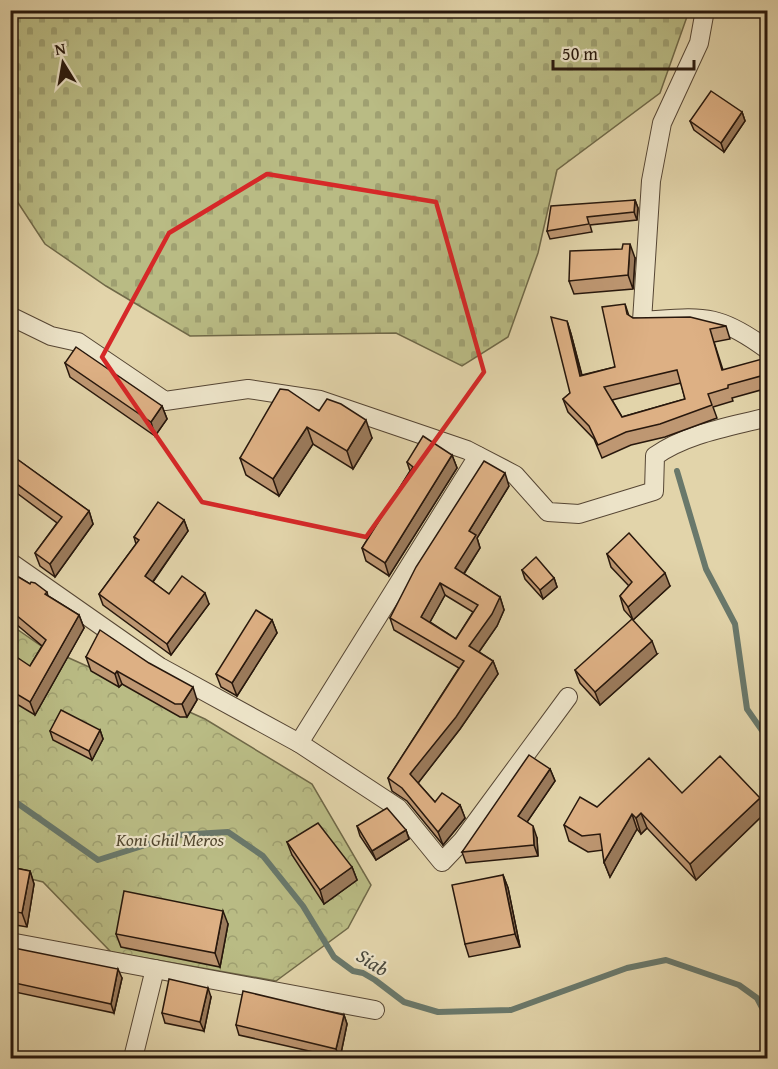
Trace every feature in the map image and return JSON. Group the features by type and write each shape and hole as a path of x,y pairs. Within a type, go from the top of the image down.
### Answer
{"street":[{"path":"705,10 699,43 662,123 651,181 642,321 703,318 742,331 768,350"},
{"path":"10,316 51,336 78,342 165,401 248,389 320,400 478,456 515,475 548,512 579,514 654,490 655,456 669,447 695,436 768,417"},
{"path":"299,743 478,456"},
{"path":"10,562 160,667 299,743 398,808 442,862 462,841 568,697"},
{"path":"10,942 375,1010"},
{"path":"133,1059 155,969"}],"highlighted area":[{"path":"267,174 436,202 484,372 366,537 202,502 102,357 169,233"}],"green space":[{"path":"10,11 689,11 660,93 557,170 538,253 508,337 462,366 396,333 190,336 106,286 45,244 11,192"},
{"name":"Koni Ghil Meros","path":"11,625 40,645 205,719 312,784 371,885 348,928 276,981 111,952 43,882 11,874"}],"building":[{"path":"711,91 742,112 721,143 690,121"},
{"path":"635,200 634,212 587,217 589,224 547,231 551,206"},
{"path":"623,244 630,244 628,275 569,281 570,251 622,249"},
{"path":"625,304 627,314 633,318 690,317 726,326 710,329 722,370 762,359 768,369 768,374 728,385 728,388 708,394 712,405 660,424 626,432 598,445 589,426 563,399 570,393 551,317 567,321 580,376 615,367 602,307","holes":["677,370 685,399 622,417 604,387"]},
{"path":"76,347 162,406 151,422 65,363"},
{"path":"280,389 288,390 319,411 327,399 341,404 366,420 347,451 307,427 273,479 240,458"},
{"path":"423,436 452,455 385,563 362,548 413,467 407,462"},
{"path":"10,454 89,511 50,564 35,553 62,517 10,479"},
{"path":"484,461 505,473 469,531 476,535 455,568 500,597 492,614 469,646 493,661 456,717 410,774 435,802 442,793 460,805 438,832 402,788 388,778 464,661 390,618 416,567","holes":["440,583 478,605 456,639 421,617"]},
{"path":"158,502 184,520 145,576 169,594 182,576 205,593 167,644 99,594 139,540 134,537"},
{"path":"629,533 665,573 628,607 620,596 632,582 607,554"},
{"path":"536,557 554,578 540,590 522,570"},
{"path":"10,572 30,584 35,583 47,592 45,594 79,615 30,702 10,690 10,669 18,658 30,666 46,640 10,610"},
{"path":"256,610 272,620 232,683 216,674"},
{"path":"632,619 652,641 595,692 575,670"},
{"path":"100,630 149,663 193,687 182,704 175,704 117,671 115,674 86,657"},
{"path":"61,710 100,730 89,751 50,731"},
{"path":"529,755 550,769 518,816 533,826 534,845 462,852"},
{"path":"720,756 760,798 690,864 641,813 636,818 632,814 604,862 600,834 582,836 564,825 580,797 597,807 649,758 682,793"},
{"path":"387,808 406,830 372,851 357,826"},
{"path":"318,823 352,867 320,890 287,842"},
{"path":"10,867 30,871 22,913 10,911"},
{"path":"503,875 515,934 465,944 452,885"},
{"path":"124,891 223,911 215,953 116,934"},
{"path":"14,948 118,969 111,1004 10,982 10,952 13,952"},
{"path":"169,979 208,988 200,1022 162,1013"},
{"path":"243,991 344,1015 336,1049 236,1025"}],"waterway":[{"path":"677,471 706,569 735,624 747,709 768,739"},
{"name":"Siab","path":"10,798 98,860 177,835 228,832 263,856 303,906 334,957 353,971 363,973 375,980 404,1002 438,1012 511,1010 627,968 666,960 739,985 757,998 768,1019"}]}
